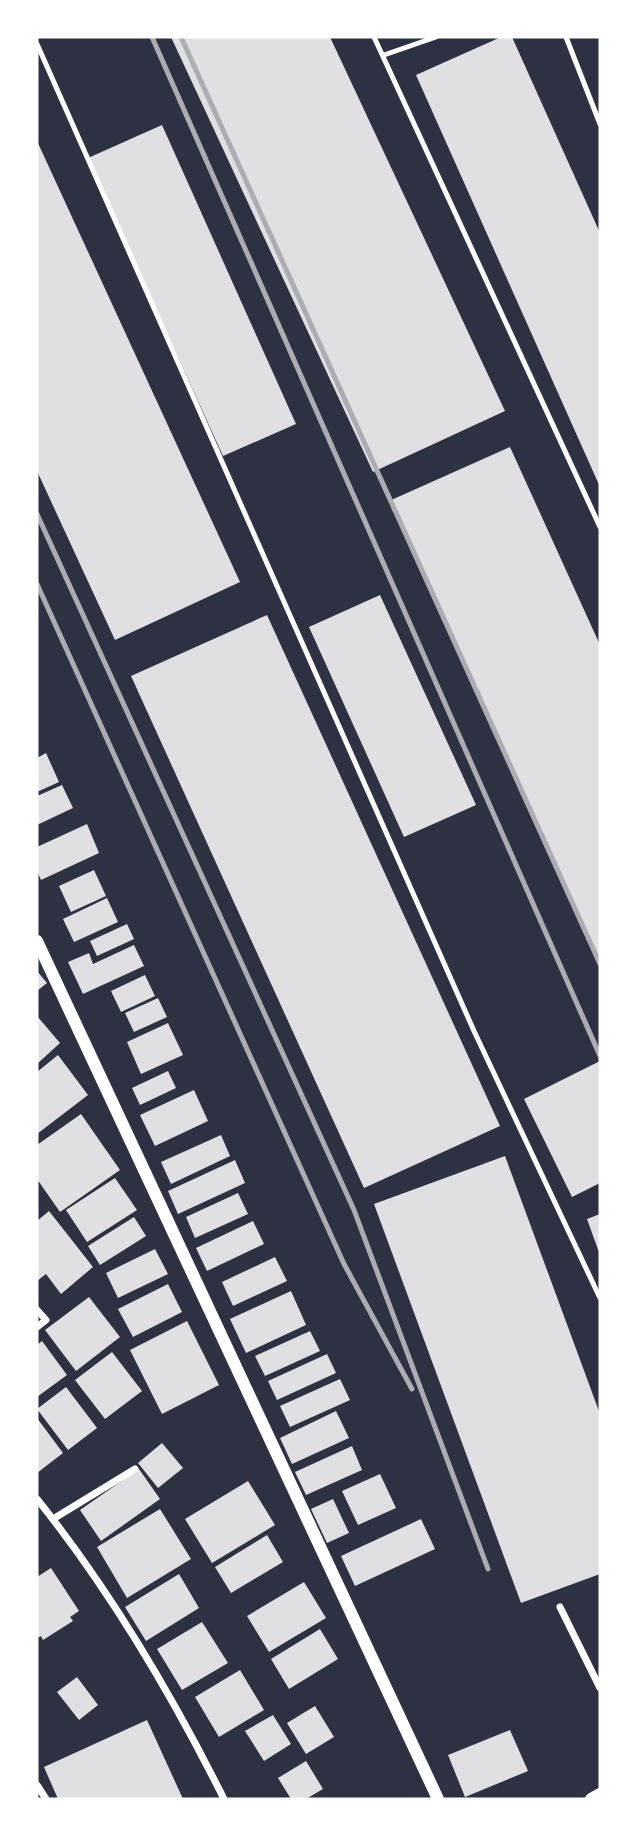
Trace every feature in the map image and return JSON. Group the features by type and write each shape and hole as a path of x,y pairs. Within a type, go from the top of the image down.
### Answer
{"street":[{"path":"37,941 438,1799"},
{"path":"37,1310 46,1320 37,1327"},
{"path":"53,1519 135,1469"},
{"path":"37,1499 112,1605 194,1740 224,1799"},
{"path":"560,1607 600,1688"},
{"path":"37,1784 46,1799"},
{"path":"591,1799 600,1794"}],"lane":[{"path":"374,37 600,527"},
{"path":"384,55 436,37"},
{"path":"566,37 600,124"},
{"path":"37,44 474,1031 600,1298"}],"building":[{"path":"171,37 330,37 505,411 373,472"},
{"path":"501,37 512,37 600,233 600,487 416,75"},
{"path":"162,125 296,424 223,456 88,158"},
{"path":"37,141 240,582 115,640 37,471"},
{"path":"510,447 600,645 600,965 389,501"},
{"path":"380,595 476,805 404,837 309,627"},
{"path":"267,615 500,1126 364,1188 131,676"},
{"path":"46,753 59,782 37,792 37,758"},
{"path":"62,785 73,808 37,825 37,796"},
{"path":"87,824 99,853 41,880 37,871 37,847"},
{"path":"94,870 106,896 71,912 59,886"},
{"path":"107,898 118,922 74,942 63,919"},
{"path":"127,924 134,939 97,956 90,941"},
{"path":"134,945 144,966 83,994 68,962 89,953 93,964"},
{"path":"37,971 47,983 37,991"},
{"path":"145,975 155,996 121,1012 111,991"},
{"path":"158,998 167,1017 134,1032 125,1013"},
{"path":"37,1016 60,1043 37,1064"},
{"path":"168,1023 183,1055 141,1074 127,1042"},
{"path":"58,1055 88,1095 37,1134 37,1072"},
{"path":"600,1061 600,1183 572,1197 524,1099"},
{"path":"168,1071 176,1088 140,1105 132,1088"},
{"path":"194,1090 208,1121 155,1146 140,1115"},
{"path":"81,1114 120,1170 60,1212 37,1179 37,1145"},
{"path":"221,1135 230,1156 171,1184 161,1162"},
{"path":"505,1156 600,1414 600,1574 521,1603 374,1204"},
{"path":"235,1160 245,1183 178,1214 168,1191"},
{"path":"115,1178 137,1210 87,1242 66,1210"},
{"path":"238,1193 248,1214 195,1238 186,1217"},
{"path":"49,1211 93,1267 61,1294 46,1274 37,1281 37,1221"},
{"path":"600,1214 600,1255 587,1219"},
{"path":"134,1217 146,1236 100,1265 88,1246"},
{"path":"253,1221 264,1244 207,1271 196,1248"},
{"path":"155,1249 168,1274 118,1298 106,1273"},
{"path":"275,1257 287,1281 233,1306 222,1282"},
{"path":"168,1284 182,1312 133,1337 118,1309"},
{"path":"291,1291 306,1325 246,1353 230,1319"},
{"path":"89,1297 120,1337 76,1371 45,1330"},
{"path":"187,1321 219,1385 162,1414 130,1350"},
{"path":"310,1331 320,1351 265,1376 255,1356"},
{"path":"42,1341 67,1375 37,1397 37,1345"},
{"path":"112,1352 142,1391 105,1419 75,1380"},
{"path":"327,1354 336,1373 277,1400 268,1381"},
{"path":"340,1379 350,1400 290,1427 280,1406"},
{"path":"66,1387 97,1428 68,1450 37,1409"},
{"path":"336,1411 349,1438 292,1464 280,1438"},
{"path":"37,1418 63,1453 37,1473"},
{"path":"162,1443 183,1468 158,1488 138,1463"},
{"path":"352,1446 362,1470 306,1495 295,1472"},
{"path":"139,1469 160,1499 101,1541 80,1510"},
{"path":"380,1474 396,1508 358,1525 342,1491"},
{"path":"248,1481 275,1525 212,1563 185,1519"},
{"path":"333,1499 349,1533 327,1543 311,1509"},
{"path":"160,1509 191,1559 127,1598 97,1547"},
{"path":"421,1519 435,1549 355,1586 341,1556"},
{"path":"267,1535 283,1562 231,1593 215,1567"},
{"path":"51,1568 79,1611 70,1617 73,1621 43,1640 41,1636 37,1638 37,1577"},
{"path":"179,1574 199,1608 146,1641 125,1607"},
{"path":"304,1582 326,1618 269,1652 247,1616"},
{"path":"202,1622 228,1663 182,1690 157,1649"},
{"path":"320,1629 338,1659 289,1689 271,1659"},
{"path":"240,1670 264,1710 219,1737 195,1697"},
{"path":"77,1677 98,1705 79,1720 57,1692"},
{"path":"315,1706 334,1737 306,1754 287,1723"},
{"path":"273,1715 291,1744 264,1761 245,1731"},
{"path":"147,1720 183,1799 58,1799 44,1767"},
{"path":"510,1730 528,1771 465,1797 448,1755"},
{"path":"306,1761 323,1789 306,1799 291,1799 278,1778"}],"railway":[{"path":"152,37 600,1056"},
{"path":"181,37 600,964"},
{"path":"37,514 354,1210 488,1569"},
{"path":"37,584 344,1264 412,1389"}]}
